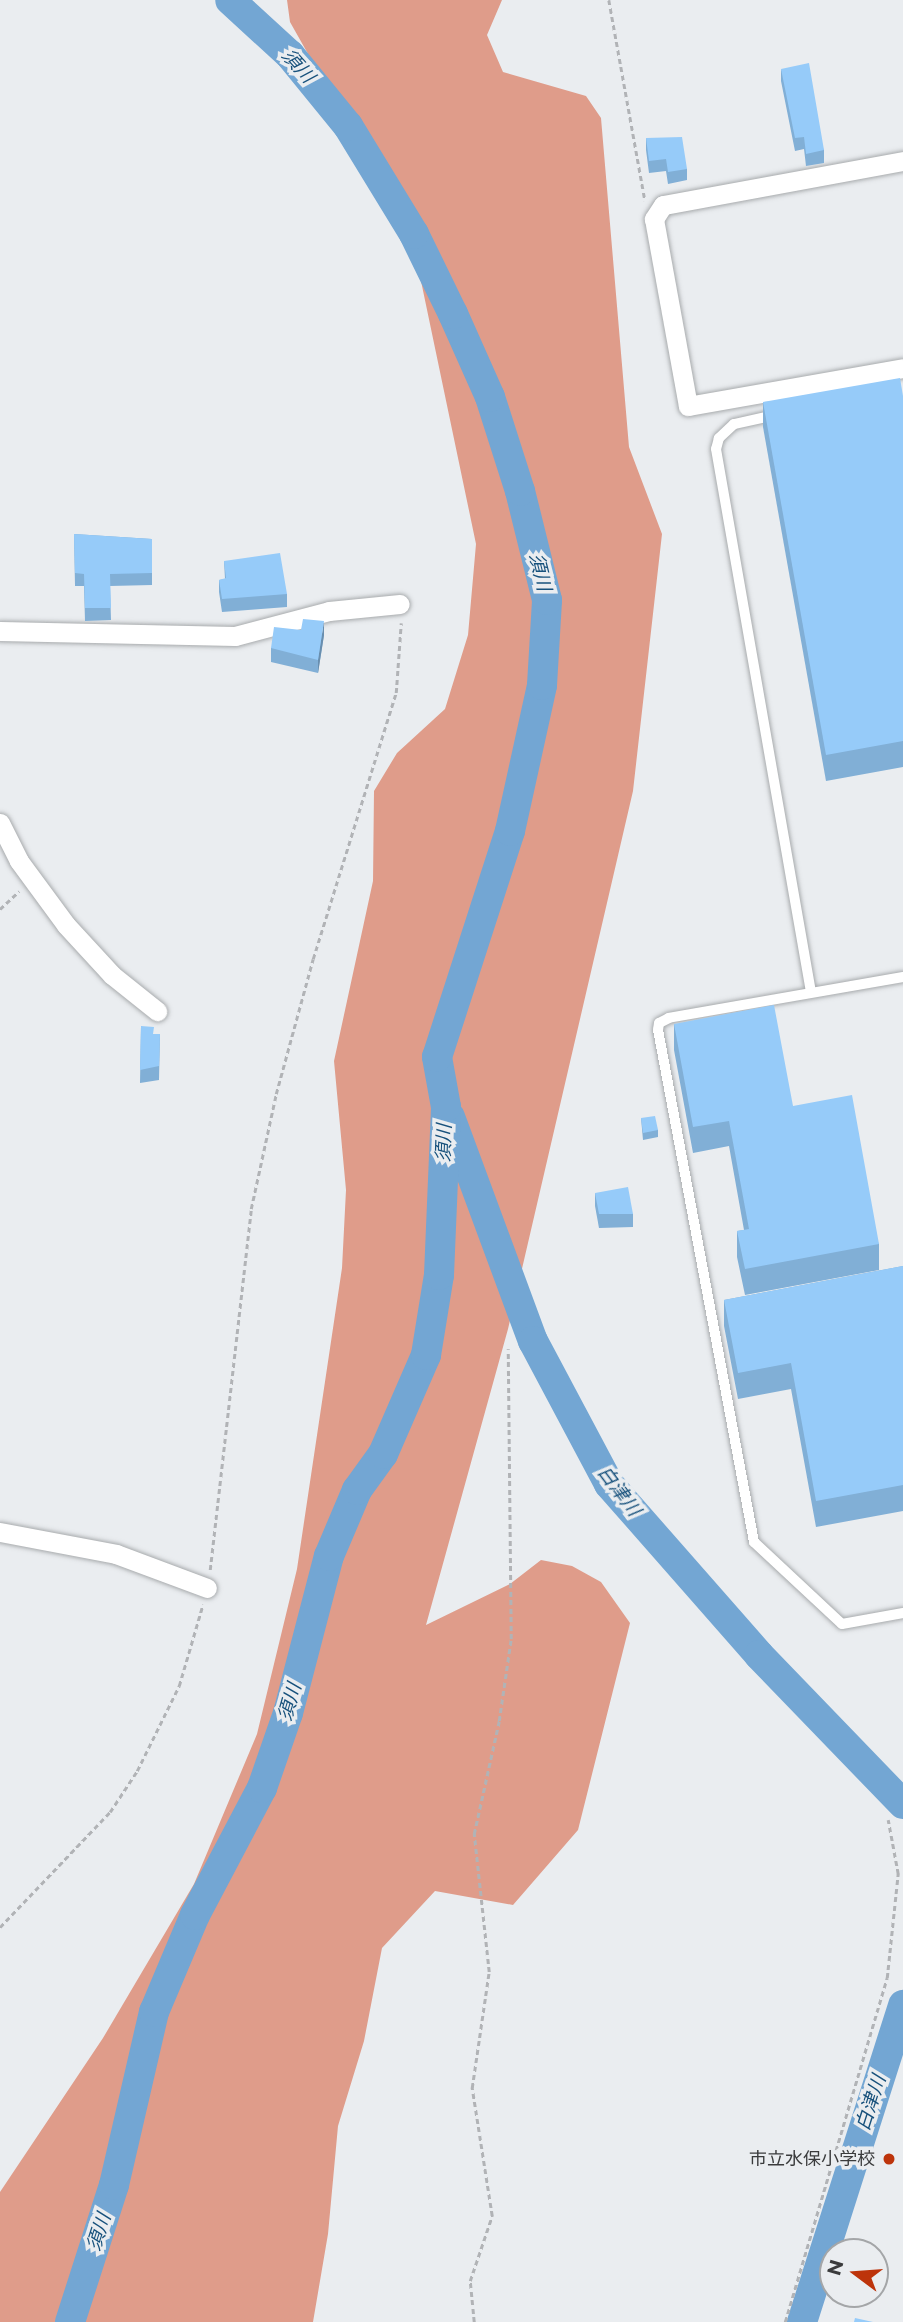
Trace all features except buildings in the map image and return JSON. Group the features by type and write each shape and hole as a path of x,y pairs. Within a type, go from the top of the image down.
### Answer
{"street":[{"path":"903,161 663,205 654,219 688,406 903,368"},
{"path":"0,631 235,636 329,611 400,604"},
{"path":"0,823 7,855 31,879 94,957 157,1011"},
{"path":"0,1532 116,1554 208,1588"}],"lane":[{"path":"783,414 734,424 719,438 716,449 811,992"},
{"path":"903,977 669,1018 659,1023 658,1030 754,1542 842,1624 903,1613"}],"path":[{"path":"609,0 641,190 646,202 659,211"},
{"path":"0,1927 110,1812 137,1771 179,1686 208,1588 251,1209 276,1094 313,959 396,693 400,604"},
{"path":"0,909 31,879"},
{"path":"474,2322 470,2281 492,2216 472,2088 489,1972 474,1834 499,1721 511,1639 508,1349"},
{"path":"785,2322 887,1978 898,1874 888,1820"}],"shaded area":[{"path":"287,0 502,0 487,35 503,72 586,96 601,118 629,447 662,534 633,791 508,1329 426,1625 510,1584 541,1560 572,1566 601,1582 630,1623 578,1830 513,1905 435,1891 382,1948 364,2041 338,2126 328,2234 313,2322 0,2322 0,2192 103,2038 194,1884 257,1734 297,1569 342,1268 346,1190 334,1061 373,881 374,791 397,753 445,709 468,635 476,544 412,238 290,22"}],"waterway":[{"name":"須川","path":"70,2322 114,2185 154,2012 195,1915 262,1788 288,1713 329,1556 357,1490 383,1454 426,1355 439,1275 446,1107 437,1057 510,831 542,685 547,600 520,491 490,397 453,314 414,234 348,126 290,55 230,0"},
{"name":"白津川","path":"450,1117 533,1341 609,1484 759,1655 903,1804"},
{"name":"白津川","path":"802,2322 903,2005"}],"place":[{"name":"市立水保小学校","path":"889,2159"}]}
